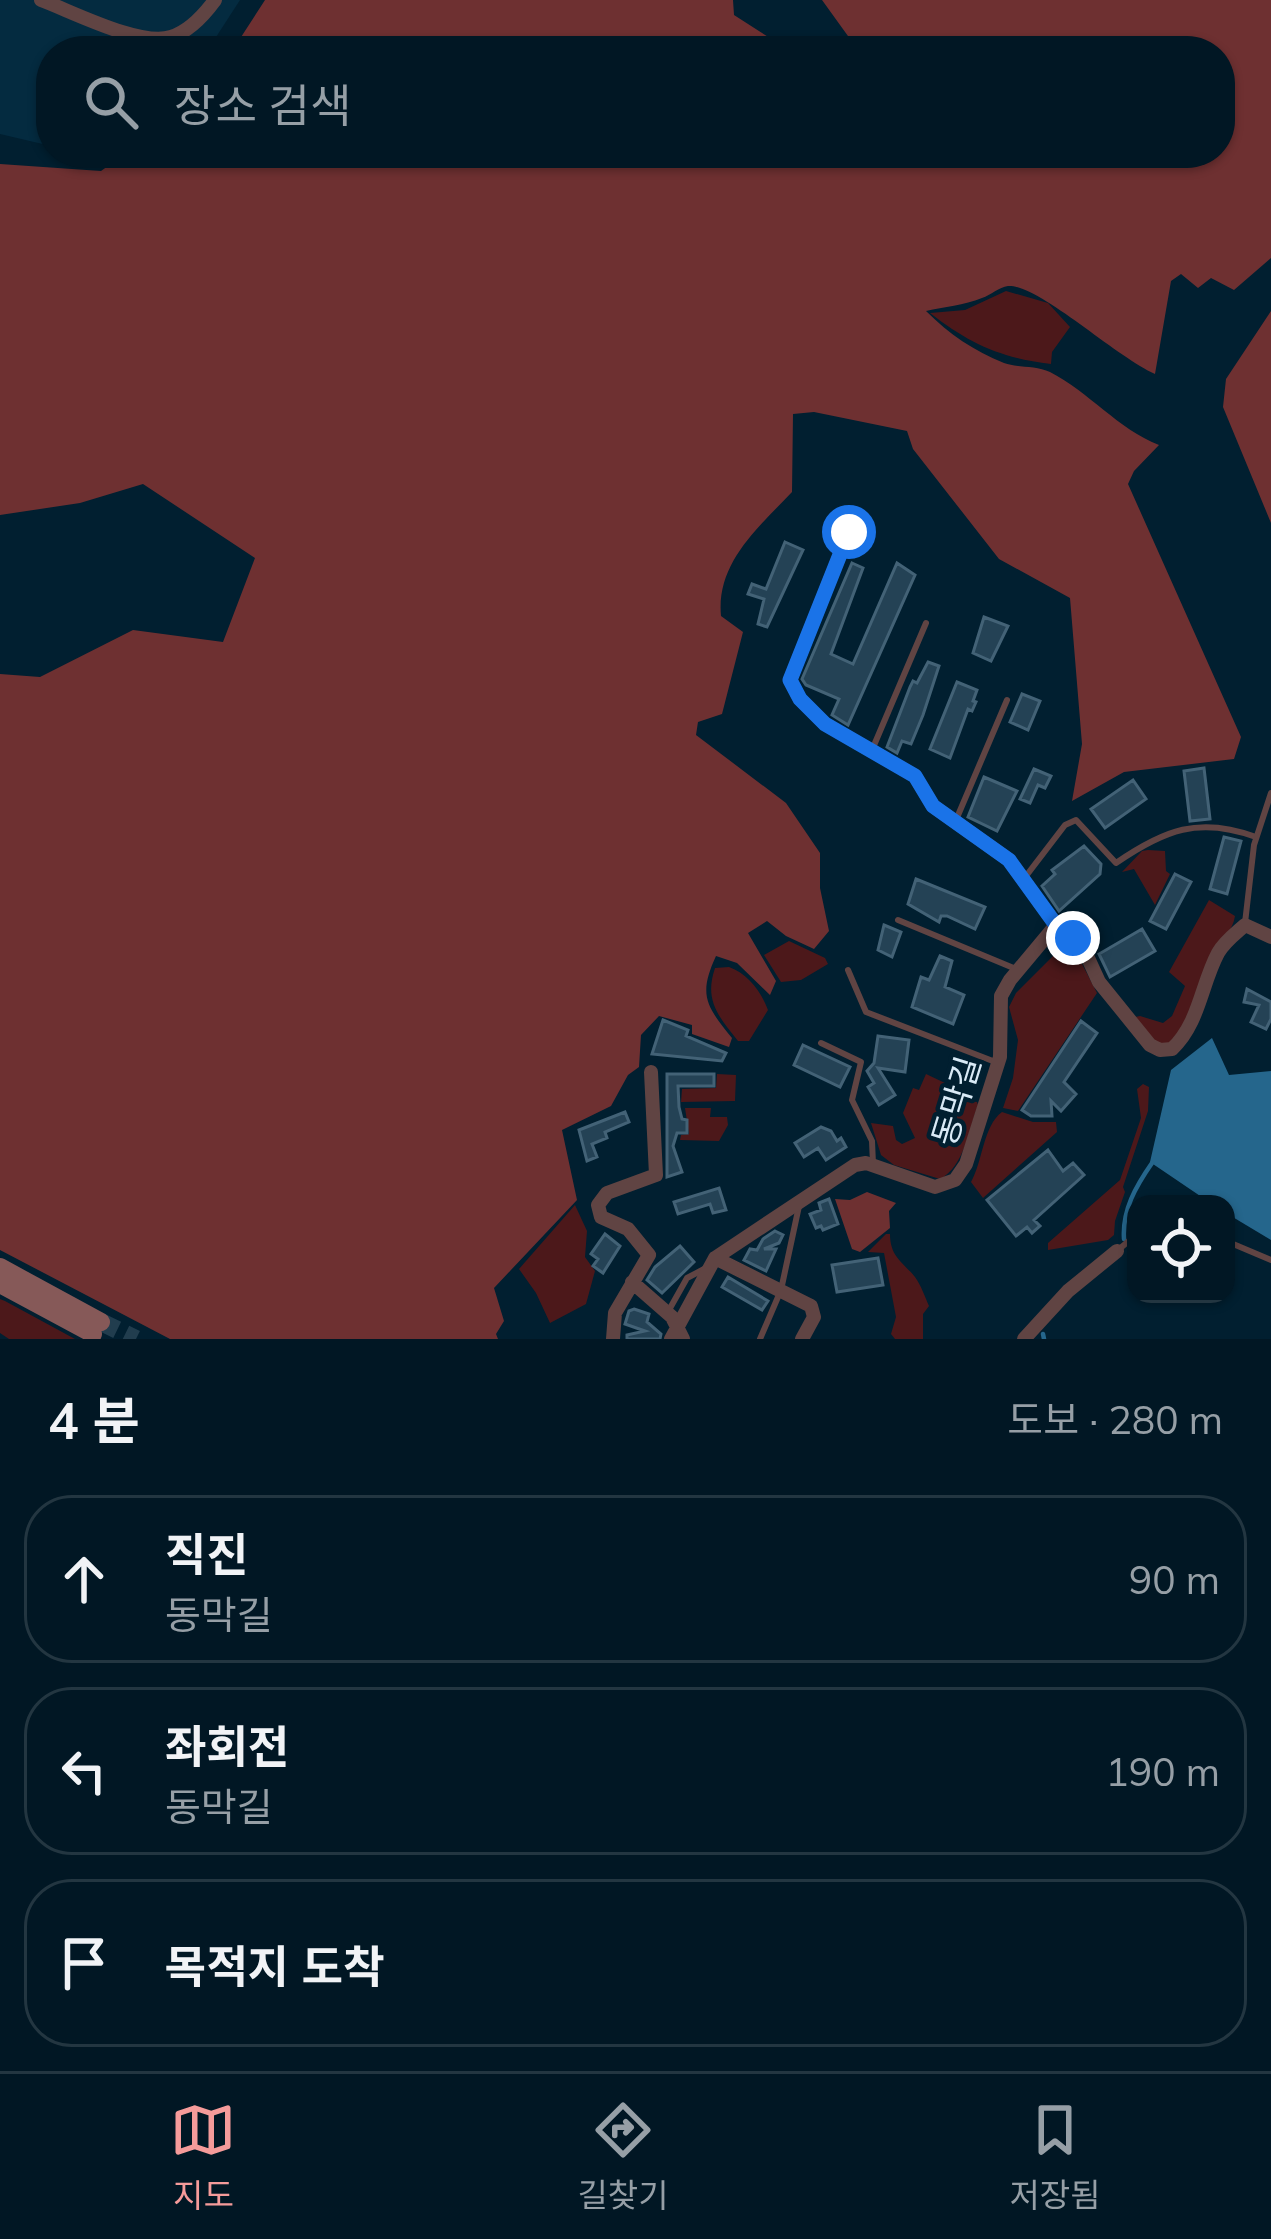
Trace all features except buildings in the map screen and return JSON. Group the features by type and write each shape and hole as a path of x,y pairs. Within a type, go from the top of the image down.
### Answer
{"main road":[{"path":"0,1268 97,1328 0,1284"}],"street":[{"path":"40,0 142,36"},
{"path":"174,36 200,21 215,0"},
{"path":"849,532 790,680 800,699 825,724 915,776 933,806 1009,860 1056,925 1082,945 1099,982 1140,1034 1160,1050 1172,1049 1188,1030 1218,952 1245,925 1271,937"},
{"name":"동막길","path":"873,1165 935,1187 955,1180 966,1164 998,1063 1001,996 1056,925"},
{"path":"613,1339 615,1313 649,1255 628,1229 601,1216 598,1205 607,1193 656,1174 651,1072"},
{"path":"632,1282 674,1327 713,1263 856,1165 873,1165"},
{"path":"1024,1339 1068,1291 1118,1251"},
{"path":"713,1263 811,1306 814,1317 802,1339"}],"lane":[{"path":"872,750 926,623"},
{"path":"955,823 1007,700"},
{"path":"1245,925 1246,887 1271,793"},
{"path":"1023,879 1065,825 1076,820 1116,863 1155,836 1172,831 1219,826 1256,837"},
{"path":"898,920 1018,970"},
{"path":"848,970 866,1012 998,1063"},
{"path":"821,1043 861,1062 852,1100 872,1141 873,1165"},
{"path":"760,1339 782,1290 799,1202"},
{"path":"1118,1251 1127,1243"},
{"path":"1235,1245 1271,1260"}],"shaded area":[{"path":"0,0 240,0 217,36 36,36 36,142 0,134"},
{"path":"265,0 733,0 734,15 767,36 242,36"},
{"path":"822,0 1271,0 1271,258 1234,290 1211,278 1198,288 1181,274 1171,281 1155,374 1021,289 1008,286 975,300 926,311 962,341 993,358 1050,372 1130,430 1159,445 1128,484 1241,737 1234,759 1124,772 1072,801 1082,744 1070,598 999,559 913,449 907,431 814,412 793,414 792,492 742,548 725,579 721,616 743,632 722,714 698,722 696,735 786,803 820,853 820,888 829,931 814,949 767,921 748,933 776,981 770,995 737,963 716,956 706,991 716,1017 732,1038 729,1047 692,1034 692,1025 659,1016 641,1035 639,1067 628,1075 611,1106 562,1130 577,1200 494,1288 504,1321 498,1339 170,1339 0,1250 0,674 40,677 133,630 223,642 255,558 143,484 80,503 0,515 0,164 101,171 1235,168 1235,36 848,36"},
{"path":"1006,291 1048,303 1070,327 1052,352 1051,364 987,348 930,313 965,310"},
{"path":"1271,311 1271,523 1223,407 1226,379"},
{"path":"1148,850 1165,851 1170,874 1155,905 1134,869 1122,872"},
{"path":"1209,900 1235,916 1232,925 1179,1034 1170,1046 1153,1043 1130,1018 1163,1023 1172,1016 1185,986 1169,972"},
{"path":"789,941 825,958 828,964 801,980 781,982 764,955"},
{"path":"1065,949 1080,960 1097,993 1018,1111 1003,1108 1018,1040 1009,1007 1016,993"},
{"path":"729,967 753,984 768,1010 749,1041 738,1041 712,999 715,968"},
{"path":"1212,1038 1229,1075 1271,1071 1271,1240 1235,1218 1235,1195 1199,1195 1150,1162 1171,1070"},
{"path":"717,1074 736,1075 735,1101 681,1102 682,1089 716,1088"},
{"path":"926,1074 945,1083 942,1097 978,1105 960,1157 940,1179 894,1165 881,1155 871,1123 893,1126 902,1144 915,1138 903,1113 913,1088 919,1090"},
{"path":"1143,1084 1149,1087 1148,1111 1123,1187 1114,1235 1048,1250 1048,1243 1120,1180 1141,1118 1137,1089"},
{"path":"685,1108 711,1108 710,1117 727,1117 719,1141 680,1140 681,1135 689,1134"},
{"path":"1002,1112 1033,1122 1056,1122 1057,1132 983,1198 971,1182 991,1126"},
{"path":"867,1192 896,1203 889,1211 890,1228 860,1252 852,1249 835,1199 850,1200"},
{"path":"575,1205 587,1231 585,1257 595,1271 586,1304 550,1323 519,1269"},
{"path":"886,1234 929,1306 923,1314 923,1339 895,1339 891,1334 896,1317 884,1253 868,1252"},
{"path":"0,1299 75,1339 9,1339 0,1333"}],"waterway":[{"path":"1124,1239 1131,1199 1152,1163"},
{"path":"1043,1334 1044,1339"}],"tunnel":[{"path":"101,1322 136,1339"}],"route":[{"path":"849,532 790,680 800,699 825,724 915,776 933,806 1009,860 1056,925 1073,938"}]}
